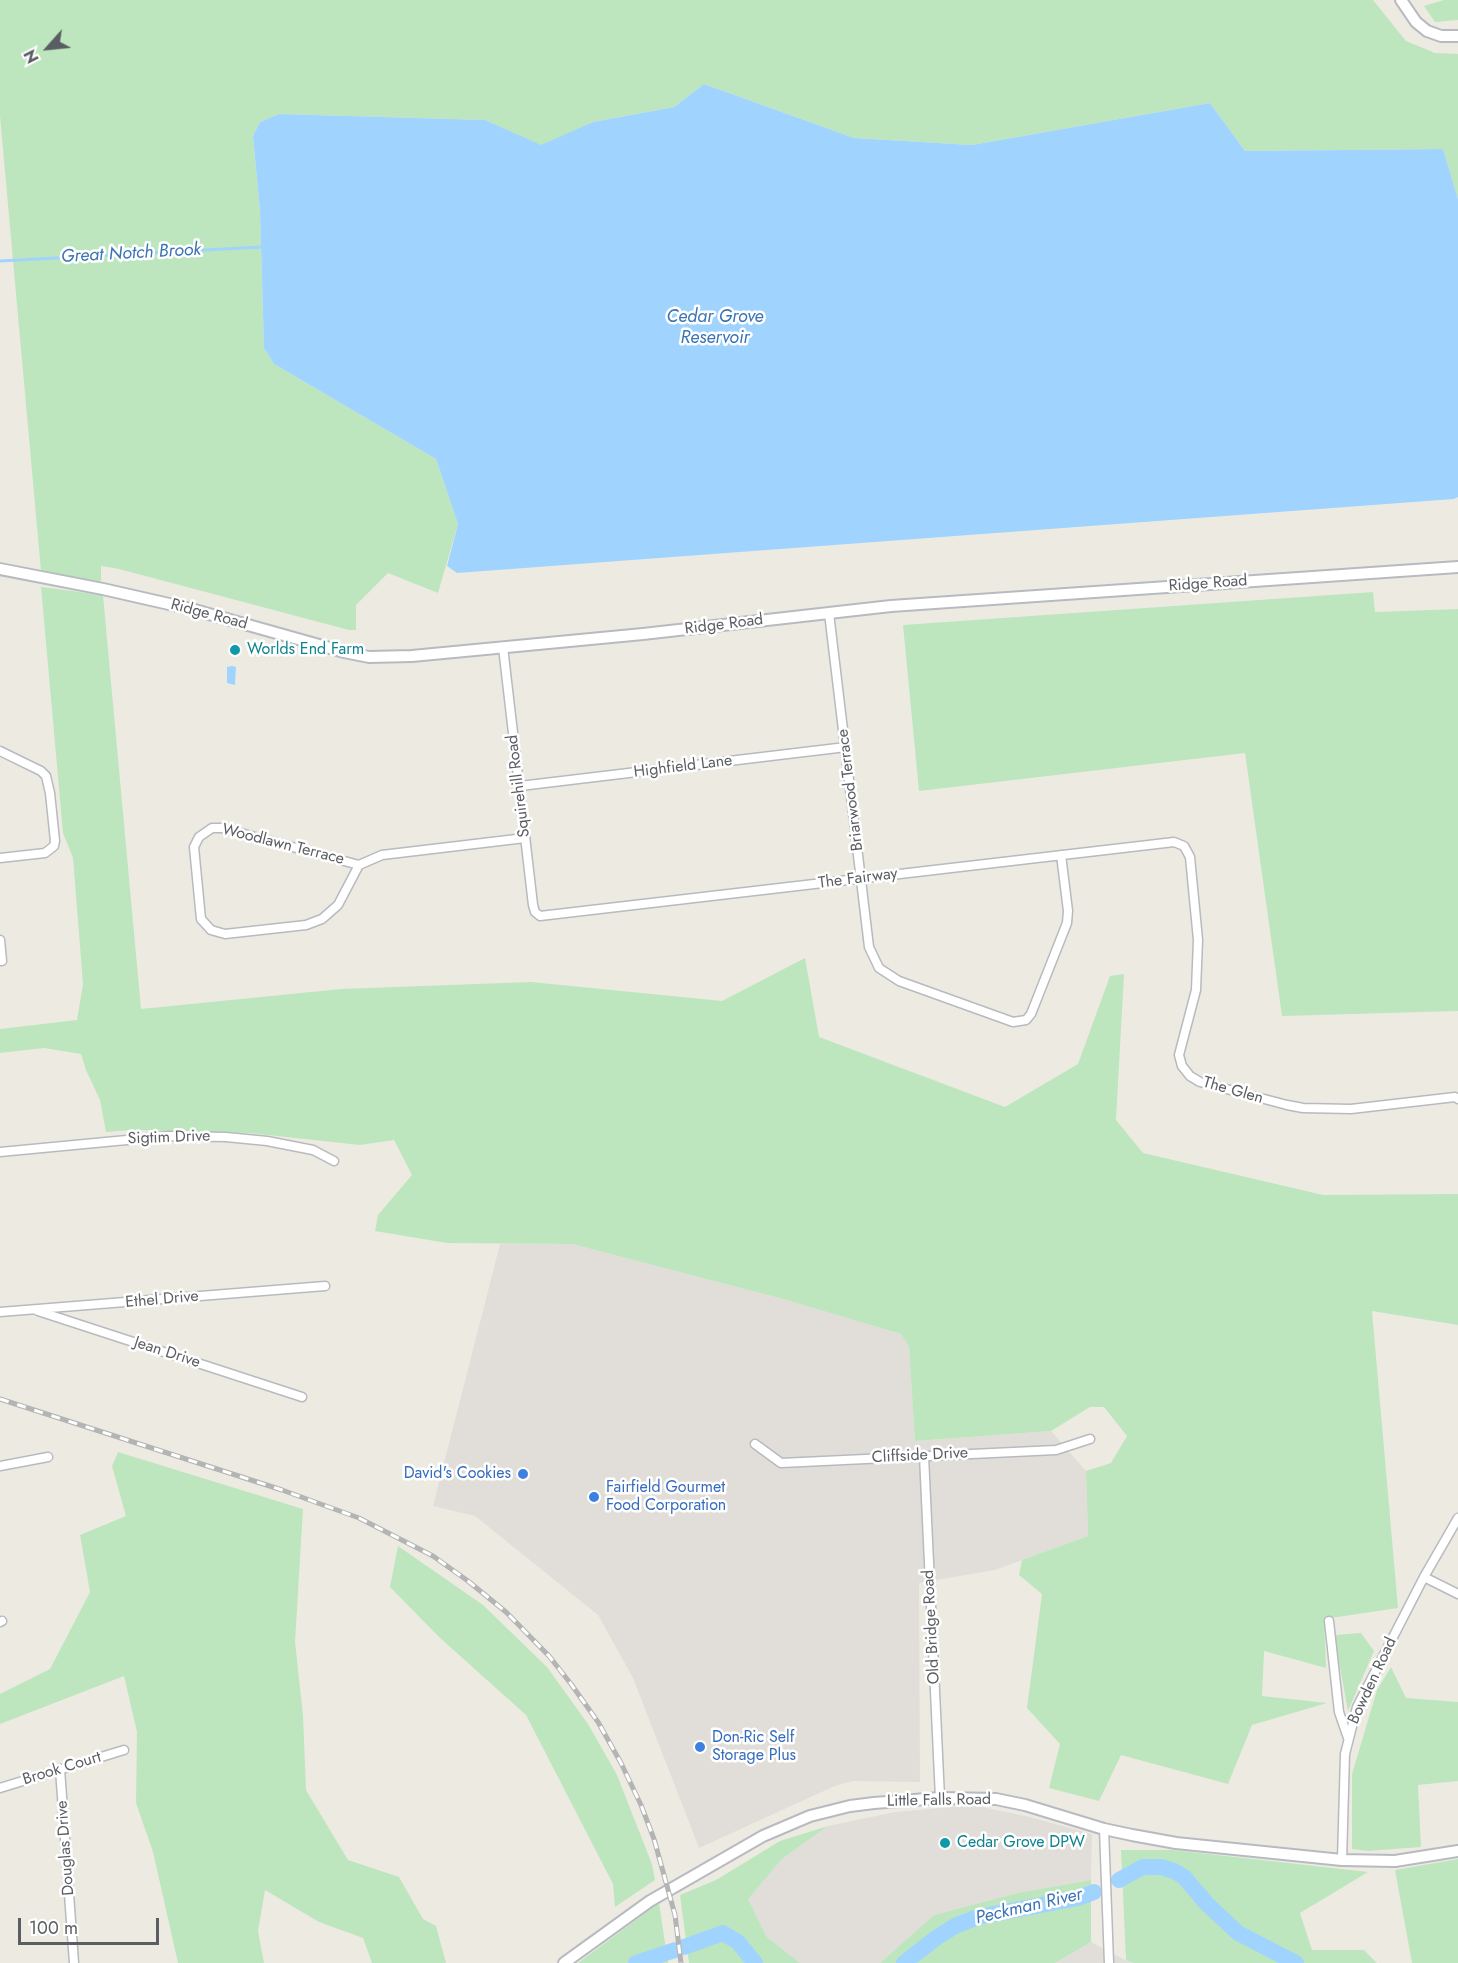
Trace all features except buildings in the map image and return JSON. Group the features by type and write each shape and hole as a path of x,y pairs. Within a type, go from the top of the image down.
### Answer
{"main road":[{"path":"1401,0 1416,22 1434,34 1458,36"},
{"name":"Ridge Road","path":"0,568 191,609 369,657 412,656 643,634 891,606 1458,567"},
{"name":"Little Falls Road","path":"564,1963 650,1901 778,1829 810,1816 850,1806 940,1798 996,1799 1025,1804 1104,1829 1176,1843 1342,1860 1395,1861 1458,1851"}],"street":[{"name":"Briarwood Terrace","path":"829,613 869,947 879,968 899,981 1008,1020 1022,1022 1031,1014 1065,930 1068,911 1061,855"},
{"name":"Squirehill Road","path":"503,646 534,909 540,916 547,916"},
{"name":"Highfield Lane","path":"519,786 846,747"},
{"path":"0,751 46,776 55,841 54,846 45,853 0,858"},
{"name":"Woodlawn Terrace","path":"359,865 222,828 212,828 199,837 194,847 201,919 211,930 225,934 306,925 328,914 338,904 359,865 382,855 525,838"},
{"name":"The Fairway","path":"547,916 1169,843"},
{"name":"The Glen","path":"1169,843 1179,844 1189,854 1198,940 1196,990 1179,1054 1182,1066 1190,1076 1200,1082 1287,1106 1303,1108 1351,1109 1455,1097 1458,1099"},
{"path":"0,940 2,961"},
{"name":"Sigtim Drive","path":"0,1152 169,1136 216,1137 267,1141 313,1150 334,1161"},
{"name":"Ethel Drive","path":"0,1312 325,1286"},
{"name":"Jean Drive","path":"32,1309 302,1397"},
{"name":"Cliffside Drive","path":"755,1444 781,1463 1056,1450 1089,1438"},
{"name":"Old Bridge Road","path":"924,1456 940,1798"},
{"path":"0,1466 48,1457"},
{"name":"Bowden Road","path":"1342,1860 1344,1770 1348,1738 1358,1707 1424,1577 1458,1518"},
{"path":"1424,1577 1458,1594"},
{"path":"1329,1621 1339,1712 1348,1738"},
{"name":"Brook Court","path":"0,1788 124,1750"},
{"name":"Douglas Drive","path":"60,1769 74,1963"},
{"path":"1104,1829 1109,1963"}],"shaded area":[{"path":"500,1244 572,1244 783,1299 901,1334 909,1347 915,1441 1051,1431 1086,1471 1088,1536 995,1570 919,1583 920,1782 854,1781 837,1785 699,1848 633,1678 598,1615 475,1516 433,1506"},
{"path":"973,1805 1030,1817 1092,1834 1091,1880 1017,1893 934,1915 880,1963 800,1963 766,1936 747,1899 782,1859 828,1826 895,1812"},
{"path":"1091,1942 1125,1960 1134,1963 1055,1963"}],"green space":[{"path":"0,0 1373,0 1406,41 1435,53 1458,54 1458,199 1443,149 1245,151 1210,103 972,145 854,138 704,84 674,107 593,122 541,146 485,120 279,114 260,122 253,136 260,211 264,348 274,364 436,459 458,524 438,593 388,573 356,605 356,630 349,630 119,569 101,566 101,583 41,571 0,116"},
{"path":"1444,0 1458,0 1458,20 1435,22 1424,6"},
{"path":"41,587 103,595 141,1009 341,989 531,982 722,1001 805,958 819,1037 1005,1107 1078,1064 1110,976 1124,974 1116,1120 1143,1153 1323,1195 1458,1194 1458,1325 1372,1311 1398,1608 1324,1619 1326,1668 1264,1651 1262,1696 1327,1703 1252,1725 1228,1784 1121,1755 1099,1801 1049,1788 1060,1744 1027,1708 1042,1594 1019,1575 1022,1560 1088,1536 1086,1471 1111,1463 1127,1436 1104,1407 1090,1407 1051,1431 915,1441 909,1347 901,1334 783,1299 572,1244 447,1243 375,1231 378,1215 412,1175 394,1140 360,1145 249,1133 131,1130 106,1132 100,1100 81,1054 44,1048 0,1053 0,1029 77,1020 83,984 73,858 63,833"},
{"path":"1373,592 1375,612 1458,609 1458,1011 1282,1016 1245,753 919,791 903,625"},
{"path":"118,1452 303,1509 295,1642 303,1715 306,1790 348,1860 399,1877 423,1919 436,1926 446,1963 372,1963 363,1938 319,1922 265,1890 258,1931 264,1963 178,1963 153,1852 136,1803 137,1732 124,1676 0,1724 0,1694 50,1669 90,1592 80,1535 126,1516 112,1466"},
{"path":"398,1546 483,1605 547,1667 588,1724 617,1775 652,1864 655,1880 615,1907 613,1884 526,1715 439,1637 390,1587"},
{"path":"1361,1633 1374,1651 1348,1711 1334,1635"},
{"path":"1391,1667 1406,1698 1458,1702 1458,1781 1418,1785 1421,1847 1368,1851 1352,1849 1352,1774 1377,1690"},
{"path":"828,1826 782,1859 748,1899 766,1936 800,1963 689,1963 680,1895 716,1880 780,1841"},
{"path":"1121,1850 1173,1850 1368,1872 1300,1913 1312,1950 1364,1950 1377,1963 1134,1963 1126,1960"},
{"path":"1458,1859 1458,1963 1412,1963 1395,1870"},
{"path":"1091,1880 1091,1942 1055,1963 880,1963 934,1915 1017,1893"},
{"path":"659,1903 668,1963 578,1963"}],"water":[{"name":"Cedar Grove Reservoir","path":"704,84 854,138 972,145 1210,103 1245,151 1443,149 1458,199 1458,497 457,573 447,566 458,524 436,459 274,364 264,348 260,211 253,136 260,122 279,114 485,120 541,145 593,122 674,107"},
{"path":"227,667 236,667 235,685 227,683"}],"waterway":[{"name":"Great Notch Brook","path":"0,261 261,247"},
{"name":"Peckman River","path":"1119,1880 1143,1867 1161,1867 1174,1871 1184,1877 1207,1904 1238,1933 1296,1963"},
{"name":"Peckman River","path":"904,1963 955,1926 978,1917 1078,1898 1094,1892"},
{"name":"Peckman River","path":"684,1947 723,1933 738,1942 755,1963"},
{"name":"Peckman River","path":"636,1963 675,1950"}],"railway":[{"path":"0,1399 282,1490 359,1518 433,1556 506,1612 549,1656 571,1684 598,1722 621,1763 654,1839 675,1915 681,1963"}],"place":[{"name":"Worlds End Farm","path":"235,650"},
{"name":"David's Cookies","path":"523,1474"},
{"name":"Fairfield Gourmet Food Corporation","path":"594,1497"},
{"name":"Don-Ric Self Storage Plus","path":"700,1747"},
{"name":"Cedar Grove DPW","path":"945,1843"}]}
